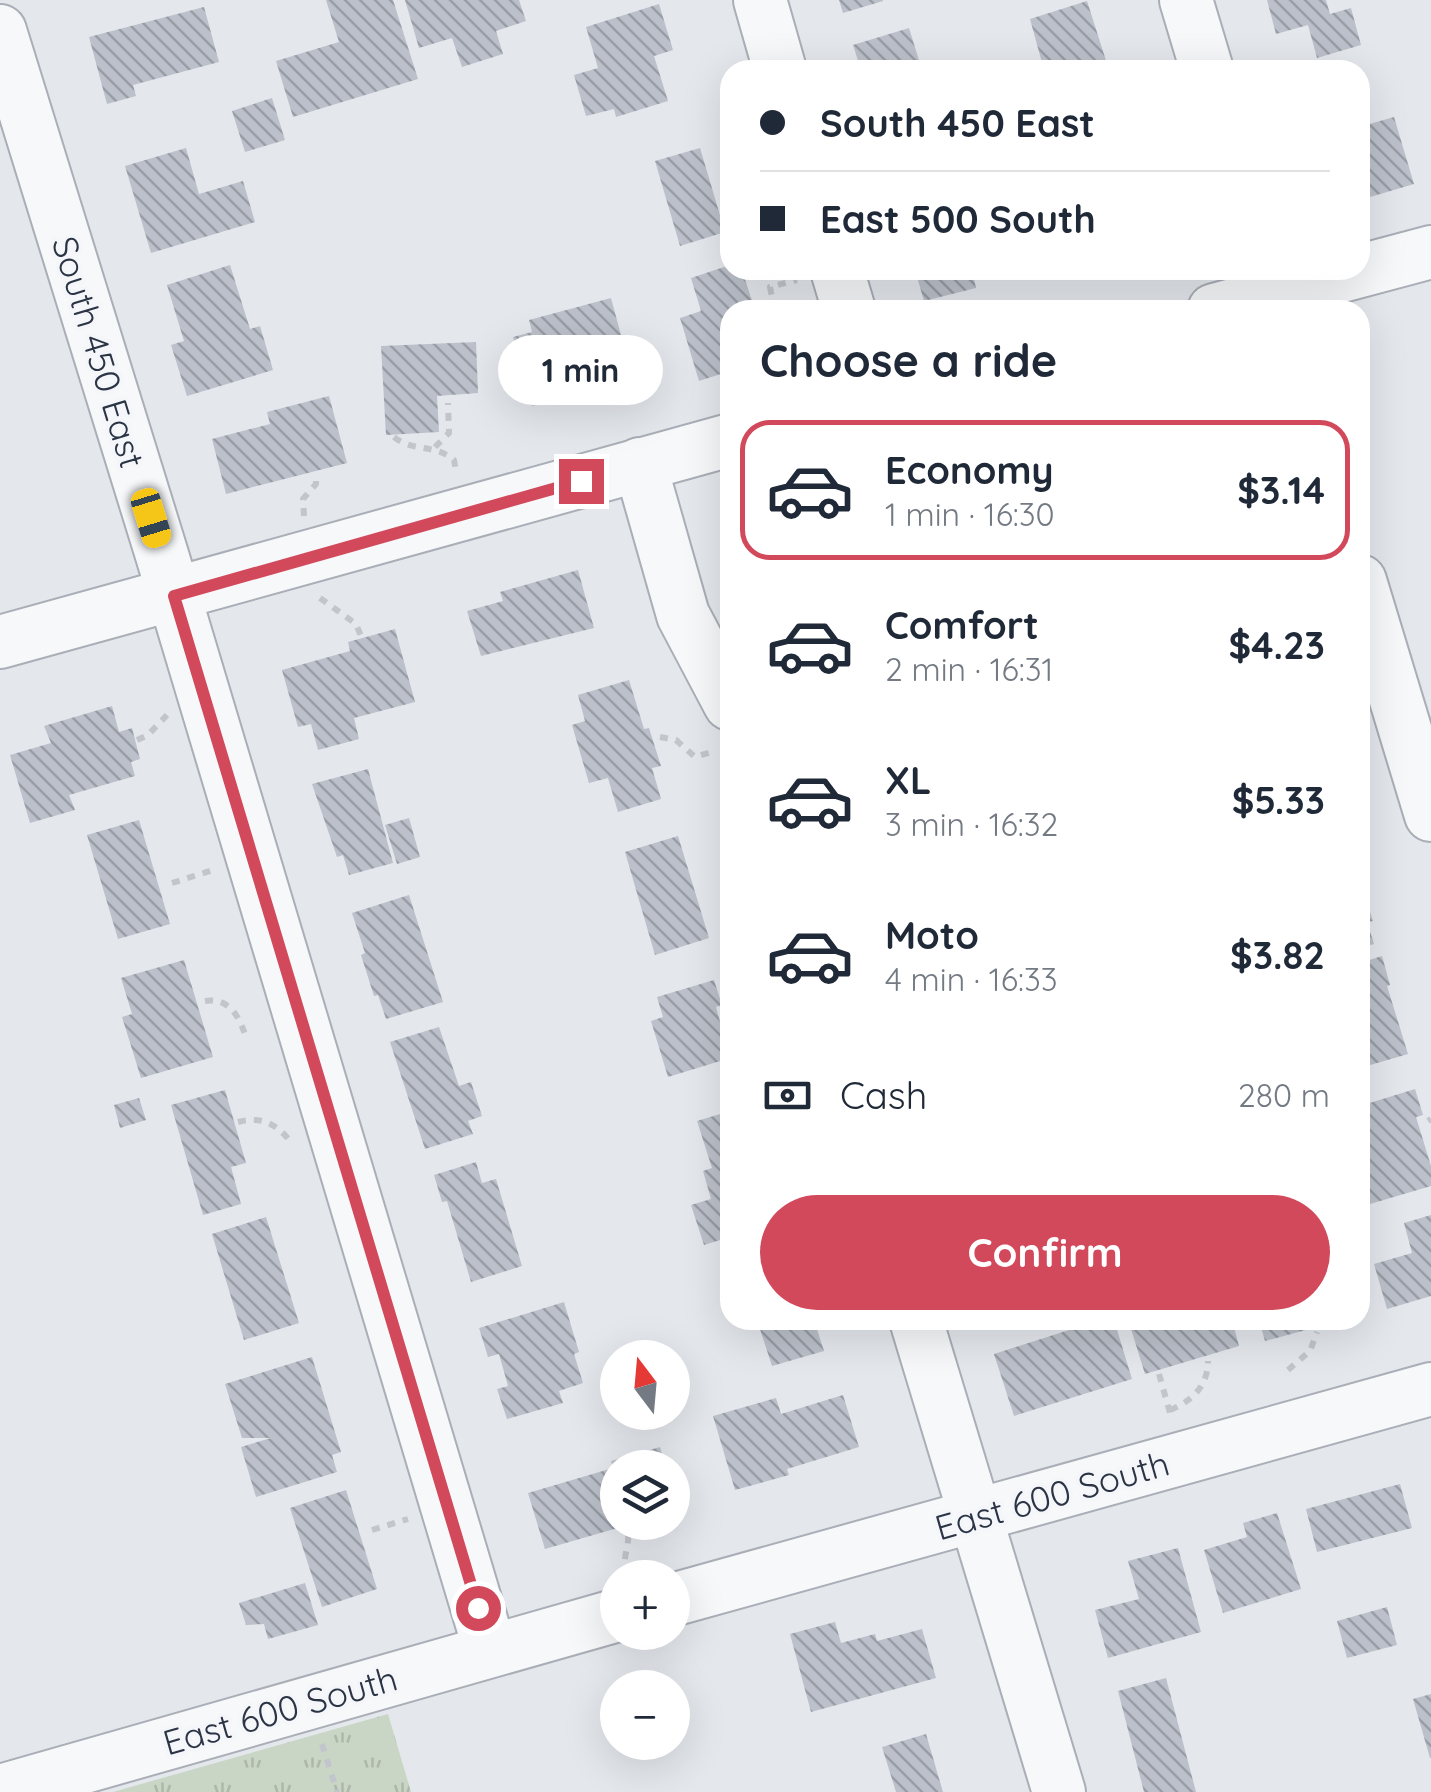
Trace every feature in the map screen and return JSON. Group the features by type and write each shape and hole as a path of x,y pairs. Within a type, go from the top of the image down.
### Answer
{"street":[{"path":"760,0 777,60"},
{"path":"1186,0 1203,60"},
{"name":"South 450 East","path":"0,31 490,1650"},
{"path":"1370,267 1431,252"},
{"path":"825,280 840,300"},
{"path":"1245,300 1318,280"},
{"path":"0,642 720,443"},
{"path":"640,464 683,615 720,685"},
{"path":"1370,614 1431,815"},
{"path":"919,1330 1059,1792"},
{"name":"East 600 South","path":"690,1595 1431,1388"},
{"name":"East 600 South","path":"0,1791 490,1650 600,1605"}],"path":[{"path":"771,300 770,287 797,280"},
{"path":"560,401 577,395 592,380 595,356"},
{"path":"394,436 404,444 434,448 452,458 448,403"},
{"path":"434,448 449,432"},
{"path":"306,522 303,498 316,484 316,475"},
{"path":"318,592 323,603 356,624 361,636"},
{"path":"138,740 148,735 164,716 173,714"},
{"path":"660,737 676,740 694,757 712,752"},
{"path":"172,883 219,869"},
{"path":"206,1001 221,1002 236,1012 247,1040"},
{"path":"238,1122 260,1119 282,1130 291,1142"},
{"path":"1288,1370 1310,1352 1317,1332"},
{"path":"1170,1410 1203,1386 1208,1361"},
{"path":"1159,1374 1174,1424"},
{"path":"372,1530 414,1517"},
{"path":"319,1734 337,1792"}],"green space":[{"path":"388,1714 411,1792 113,1792"}],"building":[{"path":"326,0 393,0 418,79 293,117 276,61 339,42"},
{"path":"405,0 519,0 526,21 496,31 503,54 462,67 452,38 419,48"},
{"path":"839,0 883,0 883,1 843,13"},
{"path":"1267,0 1326,0 1330,14 1351,8 1361,45 1317,58 1308,25 1276,34"},
{"path":"1087,1 1106,60 1041,60 1030,19"},
{"path":"659,4 673,50 654,56 668,101 616,117 614,109 586,116 574,75 598,68 586,27"},
{"path":"204,7 219,62 133,85 136,96 107,104 89,37"},
{"path":"909,28 919,60 858,60 853,45"},
{"path":"272,98 285,140 245,152 232,111"},
{"path":"1394,117 1414,184 1370,197 1370,124"},
{"path":"186,148 199,194 243,181 255,222 151,253 125,166"},
{"path":"700,148 720,215 720,234 680,246 655,161"},
{"path":"230,265 250,329 260,326 273,370 187,396 171,345 184,341 167,285"},
{"path":"720,268 720,280 745,280 752,300 720,300 720,374 699,381 680,318 701,311 691,278"},
{"path":"918,280 974,280 976,288 924,300"},
{"path":"611,298 624,346 568,361 577,394 532,406 513,337 532,332 529,320"},
{"path":"476,342 478,393 437,396 439,432 386,435 381,346"},
{"path":"329,396 347,463 226,494 212,439 270,424 267,412"},
{"path":"578,570 594,628 481,656 467,611 503,601 500,592"},
{"path":"395,629 415,702 354,718 359,739 318,750 311,724 298,727 282,670 350,651 348,642"},
{"path":"629,680 644,729 649,728 661,766 652,768 661,799 618,812 608,778 589,783 572,725 585,721 578,695"},
{"path":"112,706 119,732 132,728 140,759 131,762 135,776 69,795 75,810 30,823 10,755 51,743 44,726"},
{"path":"368,769 393,863 349,875 343,855 337,857 312,784"},
{"path":"409,818 420,857 397,864 385,825"},
{"path":"139,820 170,924 118,939 87,835"},
{"path":"678,836 709,938 655,955 625,852"},
{"path":"409,895 443,1002 386,1019 378,995 374,996 352,913"},
{"path":"1382,956 1408,1054 1370,1065 1370,960"},
{"path":"184,960 213,1057 141,1078 122,1017 132,1014 121,978"},
{"path":"714,980 720,999 720,1006 716,1007 720,1061 668,1077 651,1021 663,1017 657,997"},
{"path":"439,1027 459,1086 471,1082 482,1116 468,1121 473,1134 425,1149 390,1042"},
{"path":"1415,1089 1423,1115 1416,1117 1431,1166 1431,1186 1370,1204 1370,1103"},
{"path":"225,1090 246,1163 231,1167 241,1204 203,1215 171,1105"},
{"path":"139,1098 146,1120 120,1128 114,1105"},
{"path":"720,1114 720,1240 704,1245 691,1205 711,1199 703,1171 712,1168 697,1121"},
{"path":"476,1162 482,1183 496,1179 522,1266 471,1282 447,1201 442,1202 434,1175"},
{"path":"1431,1215 1431,1296 1387,1309 1374,1264 1412,1253 1404,1223"},
{"path":"266,1217 299,1323 244,1340 212,1234"},
{"path":"564,1302 579,1352 574,1354 583,1383 559,1391 563,1403 507,1419 497,1389 508,1386 499,1354 488,1357 479,1328"},
{"path":"760,1330 817,1330 824,1351 772,1366"},
{"path":"1069,1330 1117,1330 1132,1379 1014,1416 994,1354"},
{"path":"1131,1330 1235,1330 1239,1346 1145,1374"},
{"path":"1262,1330 1306,1330 1265,1341"},
{"path":"312,1357 341,1452 332,1455 337,1472 256,1497 241,1447 271,1438 242,1438 225,1384"},
{"path":"843,1395 859,1447 787,1469 789,1475 735,1490 713,1416 776,1398 781,1414"},
{"path":"600,1472 600,1533 545,1549 528,1493"},
{"path":"1400,1484 1412,1528 1317,1552 1306,1509"},
{"path":"346,1490 377,1589 322,1607 290,1508"},
{"path":"1277,1513 1301,1589 1223,1613 1204,1550 1247,1537 1243,1523"},
{"path":"1178,1548 1201,1632 1108,1658 1095,1610 1139,1599 1128,1561"},
{"path":"305,1583 318,1625 268,1639 264,1624 246,1625 239,1603"},
{"path":"1387,1607 1397,1645 1347,1658 1337,1621"},
{"path":"835,1622 841,1643 875,1634 877,1641 922,1629 936,1678 811,1712 790,1634"},
{"path":"1166,1678 1196,1792 1144,1792 1118,1691"},
{"path":"1431,1694 1431,1758 1430,1758 1413,1699"},
{"path":"926,1734 943,1792 896,1792 882,1747"}],"route":[{"path":"478,1608 174,596 581,481"}]}
